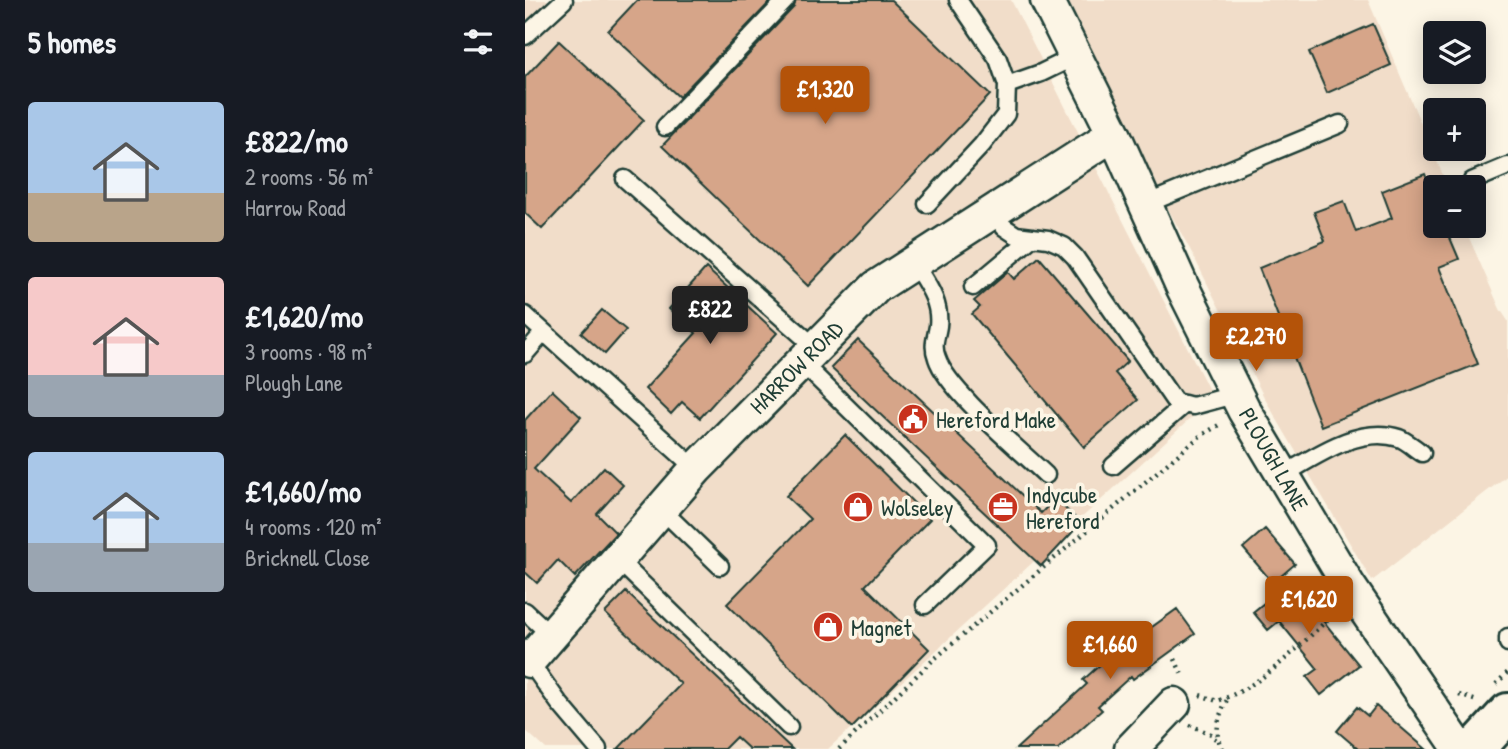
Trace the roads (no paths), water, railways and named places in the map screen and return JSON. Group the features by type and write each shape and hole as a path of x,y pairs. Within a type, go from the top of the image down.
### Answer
{"highway":[{"path":"1475,749 1493,700"}],"street":[{"name":"PLOUGH LANE","path":"1047,0 1114,134 1182,286 1241,402 1355,595 1460,749"},
{"name":"HARROW ROAD","path":"529,661 696,468 876,287 1114,134"},
{"path":"1131,749 1184,694"}],"lane":[{"path":"525,36 564,0"},
{"path":"665,127 786,0"},
{"path":"927,204 982,145 1006,114 1007,85 998,59 958,0"},
{"path":"1007,85 1076,57"},
{"path":"1146,204 1340,124"},
{"path":"1486,175 1508,166"},
{"path":"625,179 807,354 987,545 925,606"},
{"path":"993,212 1004,227 1016,235 1064,246 1076,257 1175,402 1192,406 1241,402"},
{"path":"973,287 1033,237"},
{"path":"913,263 936,301 938,326 933,344 937,361 953,386 1046,475"},
{"path":"525,315 696,468"},
{"path":"525,354 544,332"},
{"path":"1113,466 1185,404"},
{"path":"1283,475 1329,449 1360,437 1382,435 1401,439 1422,453"},
{"path":"661,509 720,566"},
{"path":"617,559 789,727"},
{"path":"525,611 551,635"},
{"path":"1508,637 1508,643"},
{"path":"529,661 559,703 598,749"}],"place":[{"name":"Hereford Make","path":"913,419"},
{"name":"Wolseley","path":"858,507"},
{"name":"Indycube Hereford","path":"1003,507"},
{"name":"Magnet","path":"828,627"}]}
